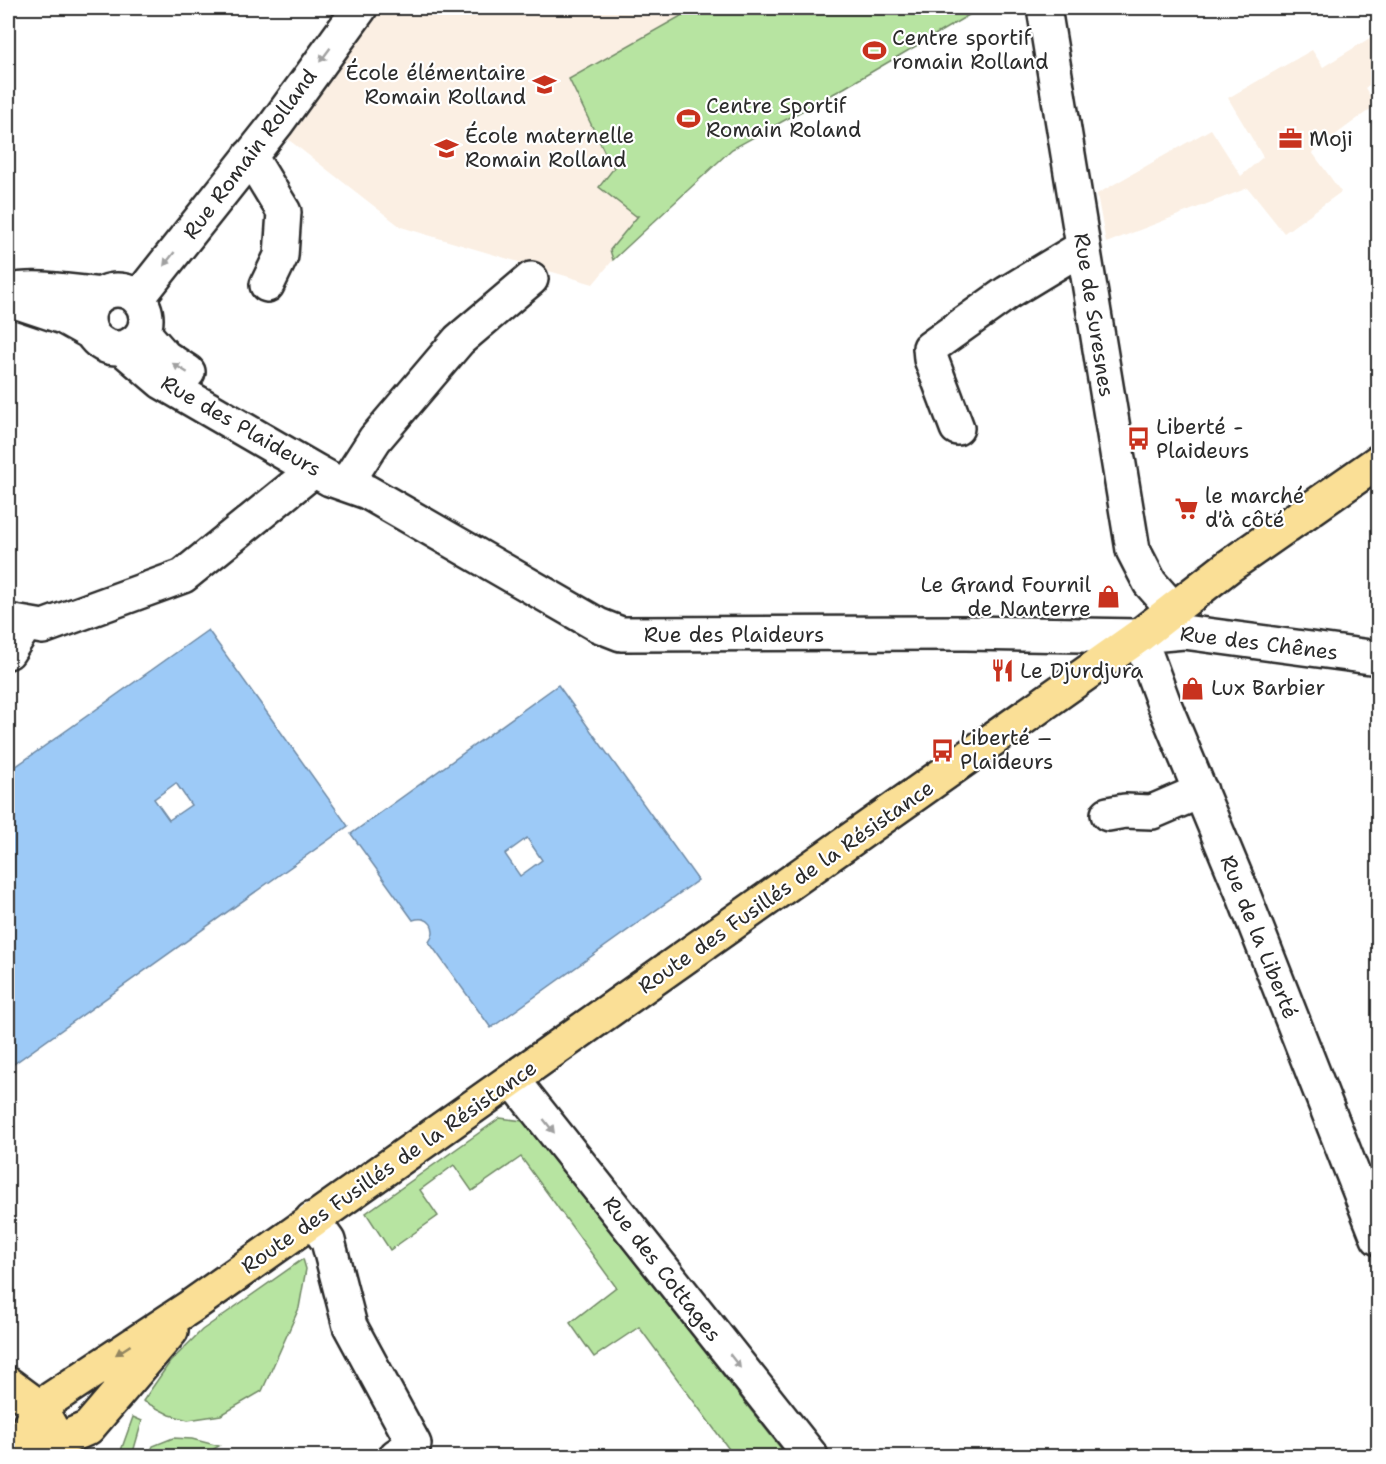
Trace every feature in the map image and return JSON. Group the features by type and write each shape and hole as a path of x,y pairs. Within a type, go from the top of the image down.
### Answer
{"main road":[{"name":"Route des Fusillés de la Résistance","path":"13,1452 39,1407 190,1307 513,1080 1139,636 1235,561 1378,462"},
{"name":"Route des Fusillés de la Résistance","path":"13,1452 62,1449 88,1428 190,1307"},
{"path":"8,1384 39,1407 62,1449"}],"street":[{"name":"Rue Romain Rolland","path":"138,298 250,156 360,8"},
{"name":"Rue de Suresnes","path":"1044,8 1132,550 1150,583 1174,610"},
{"path":"250,156 284,212 281,256 267,285"},
{"path":"957,428 931,359 930,348 1007,293 1083,248"},
{"path":"972,342 970,334 1020,303 1045,270"},
{"path":"360,483 375,439 459,340 531,279"},
{"path":"8,291 51,290 100,295"},
{"path":"115,290 128,292 138,298 145,309 146,319 133,340 109,347 96,340 90,332 88,321 89,310 95,299 115,290"},
{"path":"8,298 42,309 90,332"},
{"name":"Rue des Plaideurs","path":"133,340 162,382 330,479 360,483"},
{"name":"Rue des Plaideurs","path":"133,340 316,445 336,458 360,483 598,625 621,634 965,633 1139,636"},
{"path":"8,652 17,623 43,627 183,576 314,470"},
{"name":"Rue des Chênes","path":"1139,636 1184,632 1378,658"},
{"name":"Rue de la Liberté","path":"1139,636 1378,1238"},
{"path":"1108,814 1125,811 1152,812 1201,791"},
{"name":"Rue des Cottages","path":"513,1080 811,1456"},
{"path":"312,1220 328,1240 350,1326 414,1444 396,1456"}],"shaded area":[{"name":"École maternelle Romain Rolland","path":"386,8 695,8 569,79 614,168 599,187 638,216 610,250 613,260 593,284 401,227 285,137 378,15"},
{"name":"Moji","path":"1378,33 1378,78 1365,88 1376,105 1312,152 1341,192 1284,233 1248,188 1106,243 1097,194 1211,129 1241,176 1263,157 1228,98 1312,50 1323,67"}],"green space":[{"name":"Centre Sportif Romain Roland","path":"695,8 981,8 844,88 732,149 613,260 610,250 638,216 599,187 614,168 569,79"},
{"path":"500,1118 523,1121 787,1456 734,1456 639,1327 594,1357 570,1323 616,1287 521,1157 472,1191 454,1165 420,1190 438,1216 390,1250 366,1213"},
{"path":"303,1259 306,1269 299,1308 262,1391 221,1415 188,1420 170,1415 143,1401 170,1362 202,1330"},
{"path":"133,1417 142,1421 132,1456 119,1456"},
{"path":"173,1438 192,1439 219,1446 202,1456 148,1456 153,1446"}],"water":[{"path":"208,630 348,826 8,1068 8,772","holes":["176,783 191,805 169,820 154,799"]},
{"path":"558,685 698,880 491,1028 429,942 433,932 431,924 424,919 413,920 351,834","holes":["527,838 542,860 520,876 505,854"]}],"place":[{"name":"Centre sportif romain Rolland","path":"874,50"},
{"name":"École élémentaire Romain Rolland","path":"544,85"},
{"name":"Centre Sportif Romain Roland","path":"688,118"},
{"name":"Moji","path":"1291,139"},
{"name":"École maternelle Romain Rolland","path":"447,148"},
{"name":"Liberté - Plaideurs","path":"1138,439"},
{"name":"le marché d'à côté","path":"1187,508"},
{"name":"Le Grand Fournil de Nanterre","path":"1109,597"},
{"name":"Le Djurdjura","path":"1002,671"},
{"name":"Lux Barbier","path":"1193,688"},
{"name":"Liberté – Plaideurs","path":"942,750"}]}
